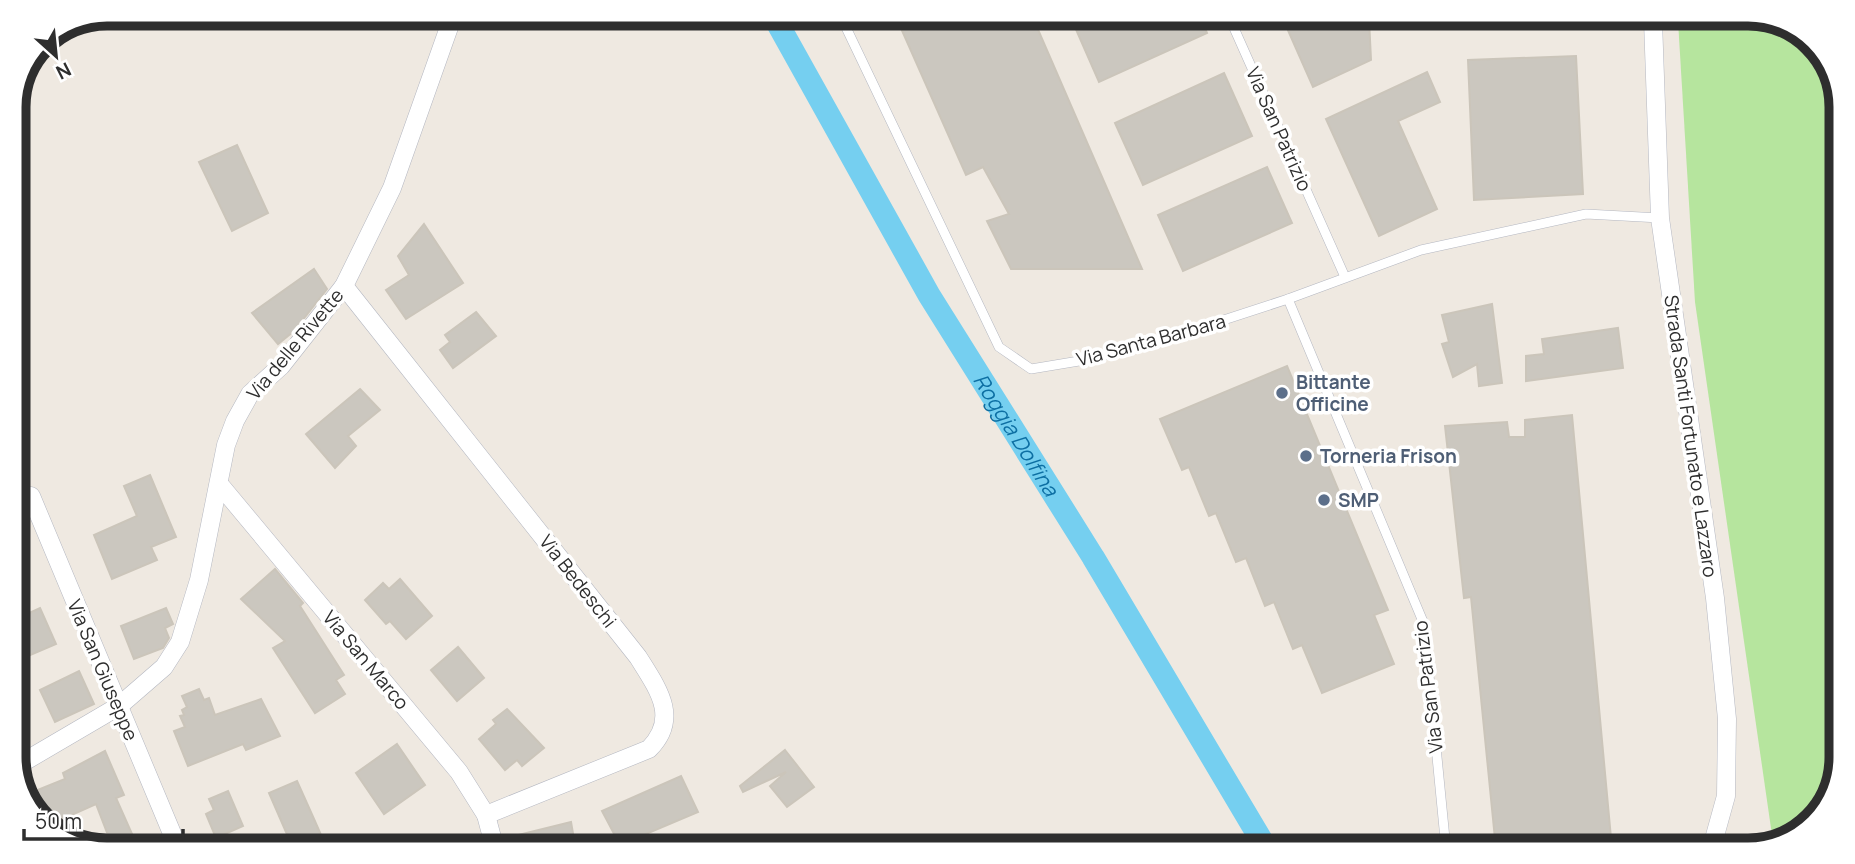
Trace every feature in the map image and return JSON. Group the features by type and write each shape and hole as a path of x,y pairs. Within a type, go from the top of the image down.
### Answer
{"street":[{"name":"Via delle Rivette","path":"26,761 119,706 164,667 180,642 198,580 220,485 226,444 250,394 281,366 344,286 392,188 449,26"},
{"name":"Strada Santi Fortunato e Lazzaro","path":"1653,26 1660,218 1714,598 1727,719 1726,796 1714,838"},
{"name":"Via Bedeschi","path":"344,286 638,657 661,698 665,715 663,735 649,749 624,762 486,816"},
{"name":"Via San Marco","path":"220,485 460,772 486,816 493,838"},
{"name":"Via San Giuseppe","path":"31,496 174,838"}],"lane":[{"name":"Via Santa Barbara","path":"845,26 999,347 1031,369 1085,360 1153,343 1288,299 1421,250 1586,214 1660,218"},
{"name":"Via San Patrizio","path":"1233,26 1345,277"},
{"name":"Via San Patrizio","path":"1288,299 1424,624 1445,838"}],"green space":[{"path":"1678,26 1748,26 1779,32 1801,46 1815,62 1824,81 1829,102 1829,757 1823,788 1812,806 1793,824 1772,834 1695,302"}],"building":[{"path":"900,26 1036,26 1142,269 1011,269 987,221 1009,214 983,167 966,175"},
{"path":"1074,26 1204,26 1207,33 1099,82"},
{"path":"1286,26 1369,26 1371,60 1313,87"},
{"path":"1576,56 1583,194 1474,200 1468,60"},
{"path":"1427,72 1440,102 1398,121 1437,209 1379,236 1326,119"},
{"path":"1224,73 1252,136 1143,185 1115,123"},
{"path":"237,145 268,213 232,231 199,162"},
{"path":"1267,167 1292,223 1183,271 1158,215"},
{"path":"424,224 463,283 406,319 386,290 409,275 398,256"},
{"path":"314,269 327,289 294,331 278,344 252,313"},
{"path":"1492,304 1502,383 1479,386 1477,364 1453,377 1442,344 1449,342 1442,315"},
{"path":"476,312 496,336 453,368 440,350 450,342 445,335"},
{"path":"1618,328 1623,368 1526,381 1526,356 1544,354 1542,339"},
{"path":"1287,366 1388,610 1374,615 1394,664 1322,693 1302,645 1293,649 1274,602 1265,606 1246,558 1236,562 1216,513 1209,516 1189,467 1182,470 1160,419"},
{"path":"360,389 380,410 348,436 356,446 335,468 306,434"},
{"path":"1572,415 1611,838 1495,838 1471,597 1464,598 1445,426 1507,422 1509,437 1525,437 1525,420"},
{"path":"150,475 176,537 151,547 157,560 112,579 94,535 137,516 124,486"},
{"path":"275,569 303,603 300,606 344,675 336,680 345,694 315,713 273,648 285,641 241,599"},
{"path":"400,579 432,616 406,639 390,621 386,624 365,600 383,583 389,589"},
{"path":"40,608 56,644 26,657 26,614"},
{"path":"166,608 173,624 165,628 169,638 163,648 134,659 121,626"},
{"path":"458,647 484,678 457,701 431,670"},
{"path":"79,671 94,704 55,722 40,690"},
{"path":"199,689 204,700 209,698 215,715 261,699 280,736 246,750 243,744 188,766 174,731 185,727 180,716 184,715 182,710 187,707 182,696"},
{"path":"507,709 544,748 522,766 517,760 505,770 479,739 496,724 493,720"},
{"path":"397,744 425,785 384,814 356,773"},
{"path":"785,750 814,787 787,807 770,786 786,772 743,792 740,786"},
{"path":"105,751 124,795 116,798 134,838 109,838 96,804 58,821 54,818 35,791 65,779 63,773"},
{"path":"681,776 698,812 637,838 616,838 602,811"},
{"path":"297,781 322,838 289,838 269,793"},
{"path":"228,791 243,826 216,838 206,814 214,810 209,799"},
{"path":"571,822 574,838 506,838"}],"waterway":[{"name":"Roggia Dolfina","path":"779,26 929,295 1093,557 1260,838"}],"place":[{"name":"Bittante Officine","path":"1282,393"},
{"name":"Torneria Frison","path":"1306,456"},
{"name":"SMP","path":"1324,500"}]}
